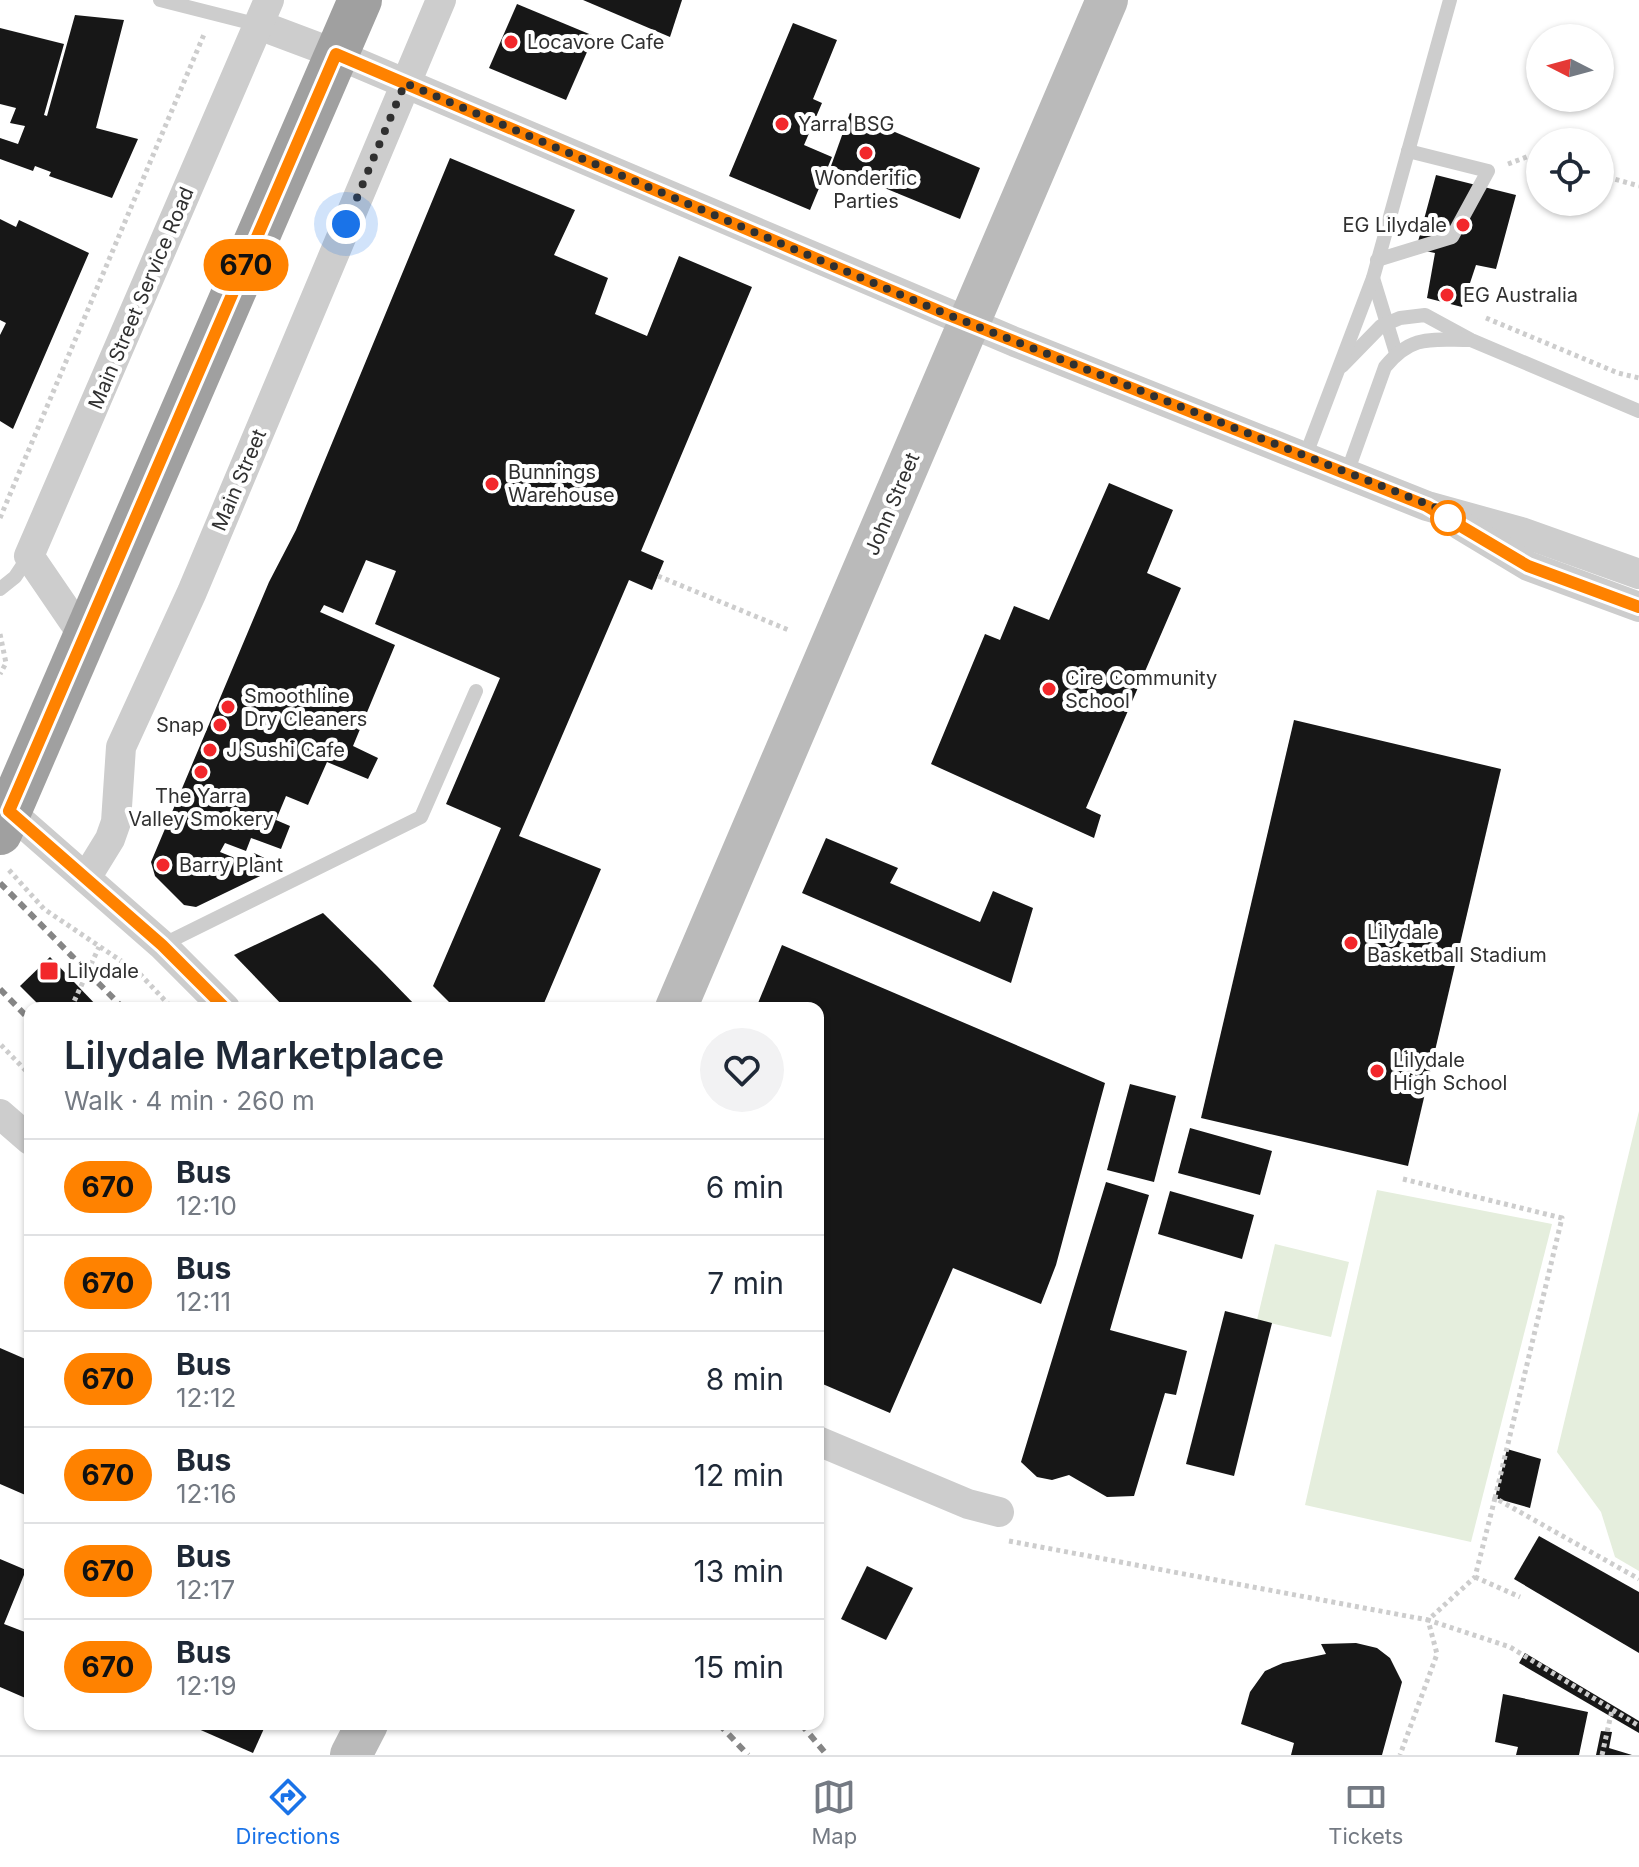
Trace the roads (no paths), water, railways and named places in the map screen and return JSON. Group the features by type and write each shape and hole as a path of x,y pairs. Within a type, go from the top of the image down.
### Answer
{"highway":[{"path":"2,811 85,638 360,0"}],"main road":[{"name":"John Street","path":"679,1002 1107,0"},
{"path":"351,1755 364,1730"}],"street":[{"path":"405,83 441,0"},
{"path":"264,13 336,54 969,323 1427,506 1521,532 1633,572 1630,604 1528,566 1427,506"},
{"name":"Main Street Service Road","path":"29,556 264,13"},
{"name":"Main Street","path":"86,878 110,839 116,822 121,747 199,577 405,83"},
{"path":"29,556 85,638"},
{"path":"2,811 86,878 162,945 219,1002"},
{"path":"0,1114 24,1135"},
{"path":"824,1444 968,1504 999,1512"}],"lane":[{"path":"160,0 213,14 264,13"},
{"path":"1305,457 1373,278 1450,0"},
{"path":"1377,260 1452,237 1488,171 1408,151"},
{"path":"1373,278 1396,353"},
{"path":"1337,372 1365,341 1387,323 1425,315 1471,340 1639,411"},
{"path":"1347,473 1385,367 1396,353 1416,340 1471,340"},
{"path":"0,589 15,577 29,556"},
{"path":"162,945 421,817 476,691"}],"railway":[{"path":"0,883 117,1002"},
{"path":"0,989 24,1014"},
{"path":"725,1730 748,1755"},
{"path":"806,1730 827,1755"}],"place":[{"name":"Locavore Cafe","path":"511,42"},
{"name":"Yarra BSG","path":"782,124"},
{"name":"Wonderific Parties","path":"866,153"},
{"name":"EG Lilydale","path":"1463,225"},
{"name":"EG Australia","path":"1447,295"},
{"name":"Bunnings Warehouse","path":"492,484"},
{"name":"Cire Community School","path":"1049,689"},
{"name":"Smoothline Dry Cleaners","path":"228,707"},
{"name":"Snap","path":"220,725"},
{"name":"J Sushi Cafe","path":"210,750"},
{"name":"The Yarra Valley Smokery","path":"201,772"},
{"name":"Barry Plant","path":"163,865"},
{"name":"Lilydale Basketball Stadium","path":"1351,943"},
{"name":"Lilydale","path":"49,971"},
{"name":"Lilydale High School","path":"1377,1071"}]}
